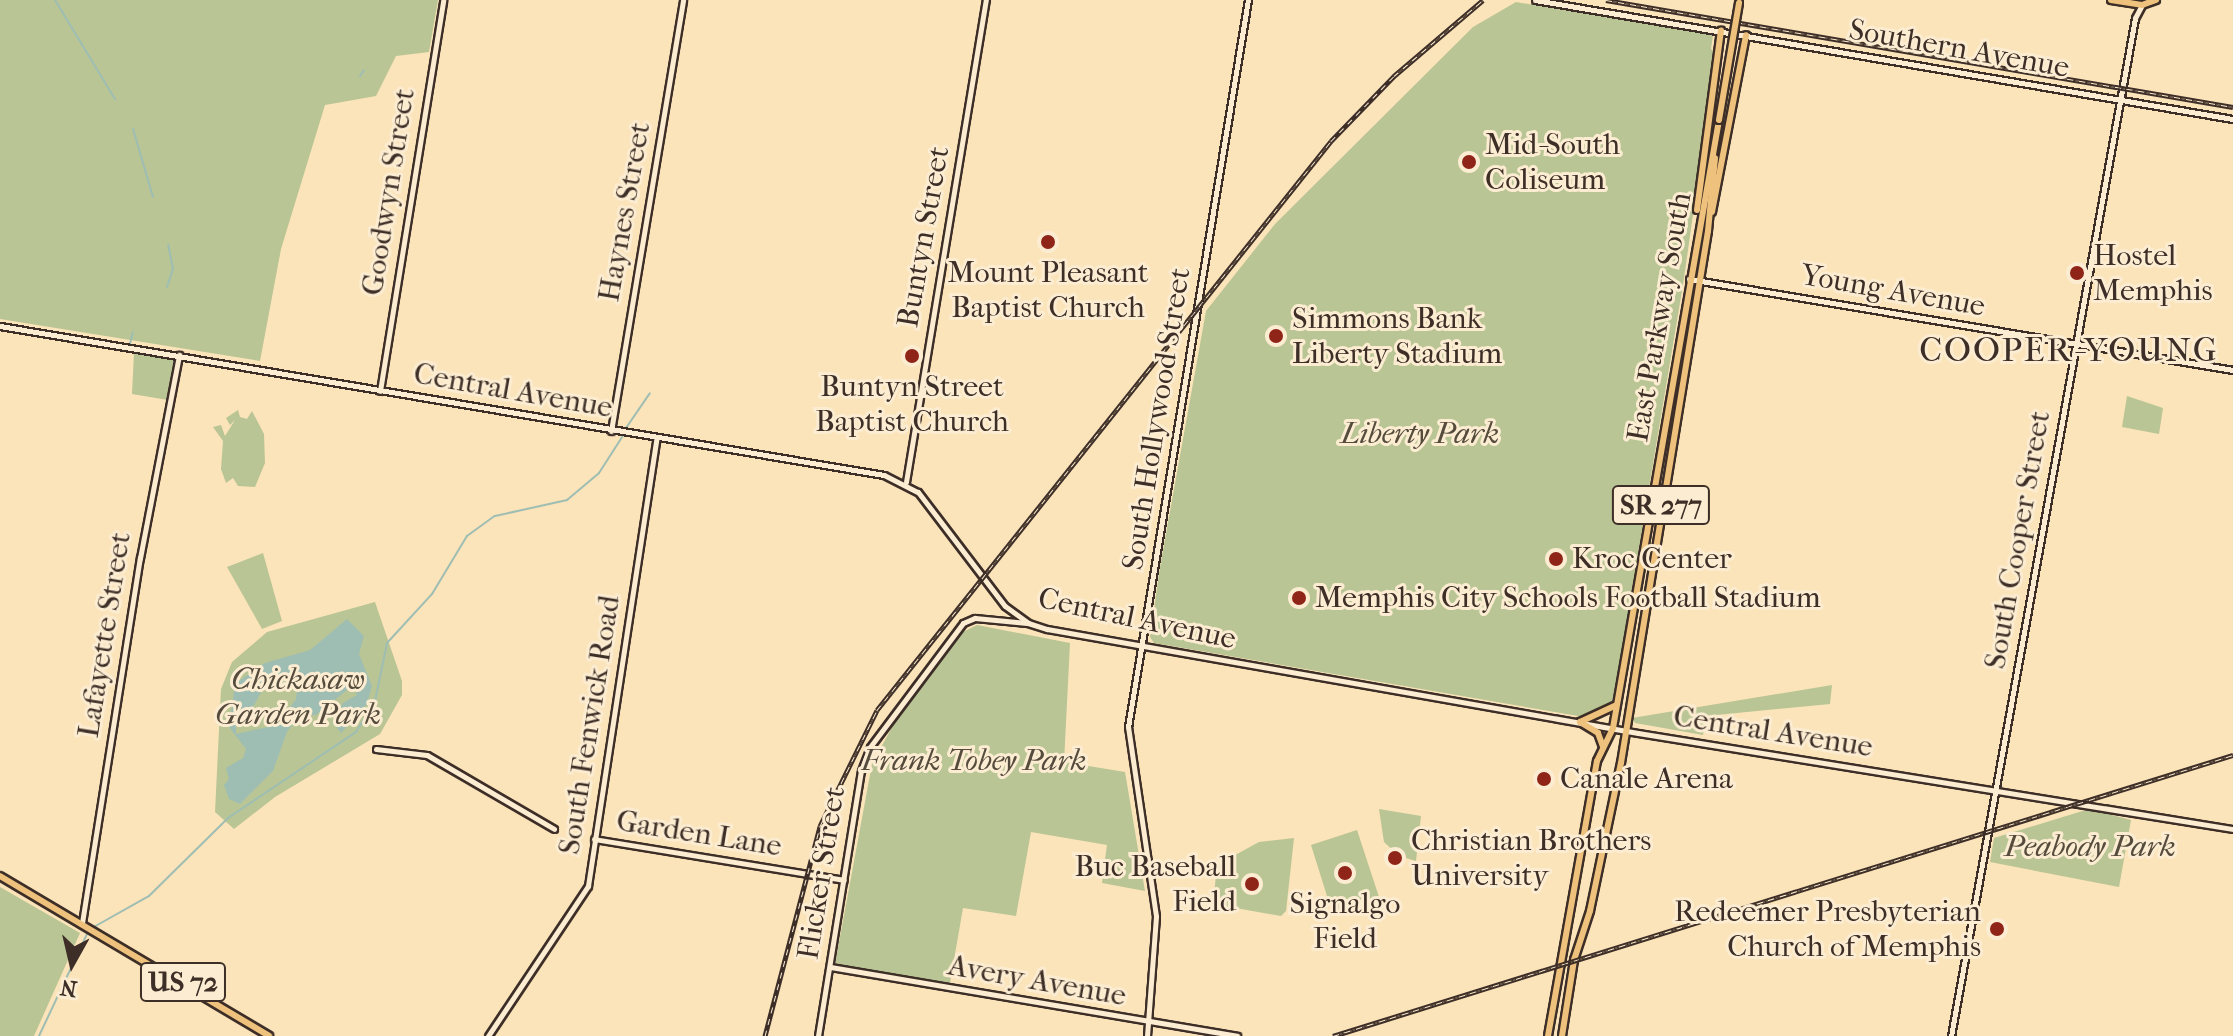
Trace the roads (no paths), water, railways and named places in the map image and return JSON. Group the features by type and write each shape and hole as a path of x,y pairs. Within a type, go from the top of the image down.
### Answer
{"main road":[{"name":"Goodwyn Street","path":"380,391 443,0"},
{"name":"Haynes Street","path":"611,431 683,0"},
{"name":"Buntyn Street","path":"906,482 986,0"},
{"name":"South Hollywood Street","path":"1147,1036 1145,1022 1157,923 1128,727 1248,0"},
{"name":"Southern Avenue","path":"1535,0 2233,119"},
{"path":"2111,0 2143,3 2156,0"},
{"name":"East Parkway South","path":"1548,1036 1603,749 1613,728 1695,238 1740,1"},
{"name":"South Cooper Street","path":"1951,1036 2122,99 2143,3"},
{"path":"1695,238 1721,31"},
{"path":"1708,231 1726,158 1746,35"},
{"name":"East Parkway South","path":"1562,1036 1626,731 1708,231 1719,122"},
{"name":"Young Avenue","path":"1689,279 2233,370"},
{"name":"Central Avenue","path":"0,326 906,482 986,586 1028,623 1142,647 1626,731 2233,829"},
{"name":"Lafayette Street","path":"82,923 140,558 179,355"},
{"name":"South Fenwick Road","path":"488,1036 583,899 657,437"},
{"name":"Flicker Street","path":"818,1036 861,771 870,747 910,688 963,623 975,618 1028,623"},
{"path":"1580,722 1611,711 1617,699"},
{"path":"1580,722 1601,736 1603,749"},
{"path":"376,749 427,755 554,829"},
{"name":"Garden Lane","path":"594,839 844,880"},
{"name":"US 72","path":"0,876 269,1036"},
{"name":"Avery Avenue","path":"830,967 1237,1036"}],"water":[{"path":"347,619 364,636 359,654 372,686 367,704 341,733 332,722 343,703 357,695 352,686 316,715 299,715 287,732 273,771 240,804 229,799 224,785 229,779 226,768 243,758 246,749 229,727 235,684 265,663 310,650","holes":["285,680 297,691 296,699 277,725 236,734 236,713 253,707 265,685"]}],"waterway":[{"path":"55,0 115,99"},
{"path":"360,76 364,70"},
{"path":"133,129 153,197"},
{"path":"167,287 173,269 168,244"},
{"path":"130,344 133,332"},
{"path":"626,428 650,393"},
{"path":"92,928 149,896 228,818 356,732 375,701 387,643 432,594 467,536 495,516 567,500 599,473 624,434"},
{"path":"39,1036 88,932"}],"railway":[{"path":"765,1036 820,826 877,710 1331,141 1394,76 1483,0"},
{"path":"1606,0 2233,107"},
{"path":"1333,1036 2233,755"}],"place":[{"name":"Mid-South Coliseum","path":"1469,162"},
{"name":"Mount Pleasant Baptist Church","path":"1048,242"},
{"name":"Hostel Memphis","path":"2077,273"},
{"name":"Simmons Bank Liberty Stadium","path":"1276,336"},
{"name":"Buntyn Street Baptist Church","path":"912,356"},
{"name":"Kroc Center","path":"1556,559"},
{"name":"Memphis City Schools Football Stadium","path":"1299,598"},
{"name":"Canale Arena","path":"1544,779"},
{"name":"Christian Brothers University","path":"1395,858"},
{"name":"Signalgo Field","path":"1345,873"},
{"name":"Buc Baseball Field","path":"1252,884"},
{"name":"Redeemer Presbyterian Church of Memphis","path":"1997,929"}],"district":[{"name":"COOPER-YOUNG","path":"2069,351"}],"park label":[{"name":"Liberty Park","path":"1420,434"},
{"name":"Chickasaw Garden Park","path":"298,697"},
{"name":"Frank Tobey Park","path":"974,761"},
{"name":"Peabody Park","path":"2090,847"}]}
